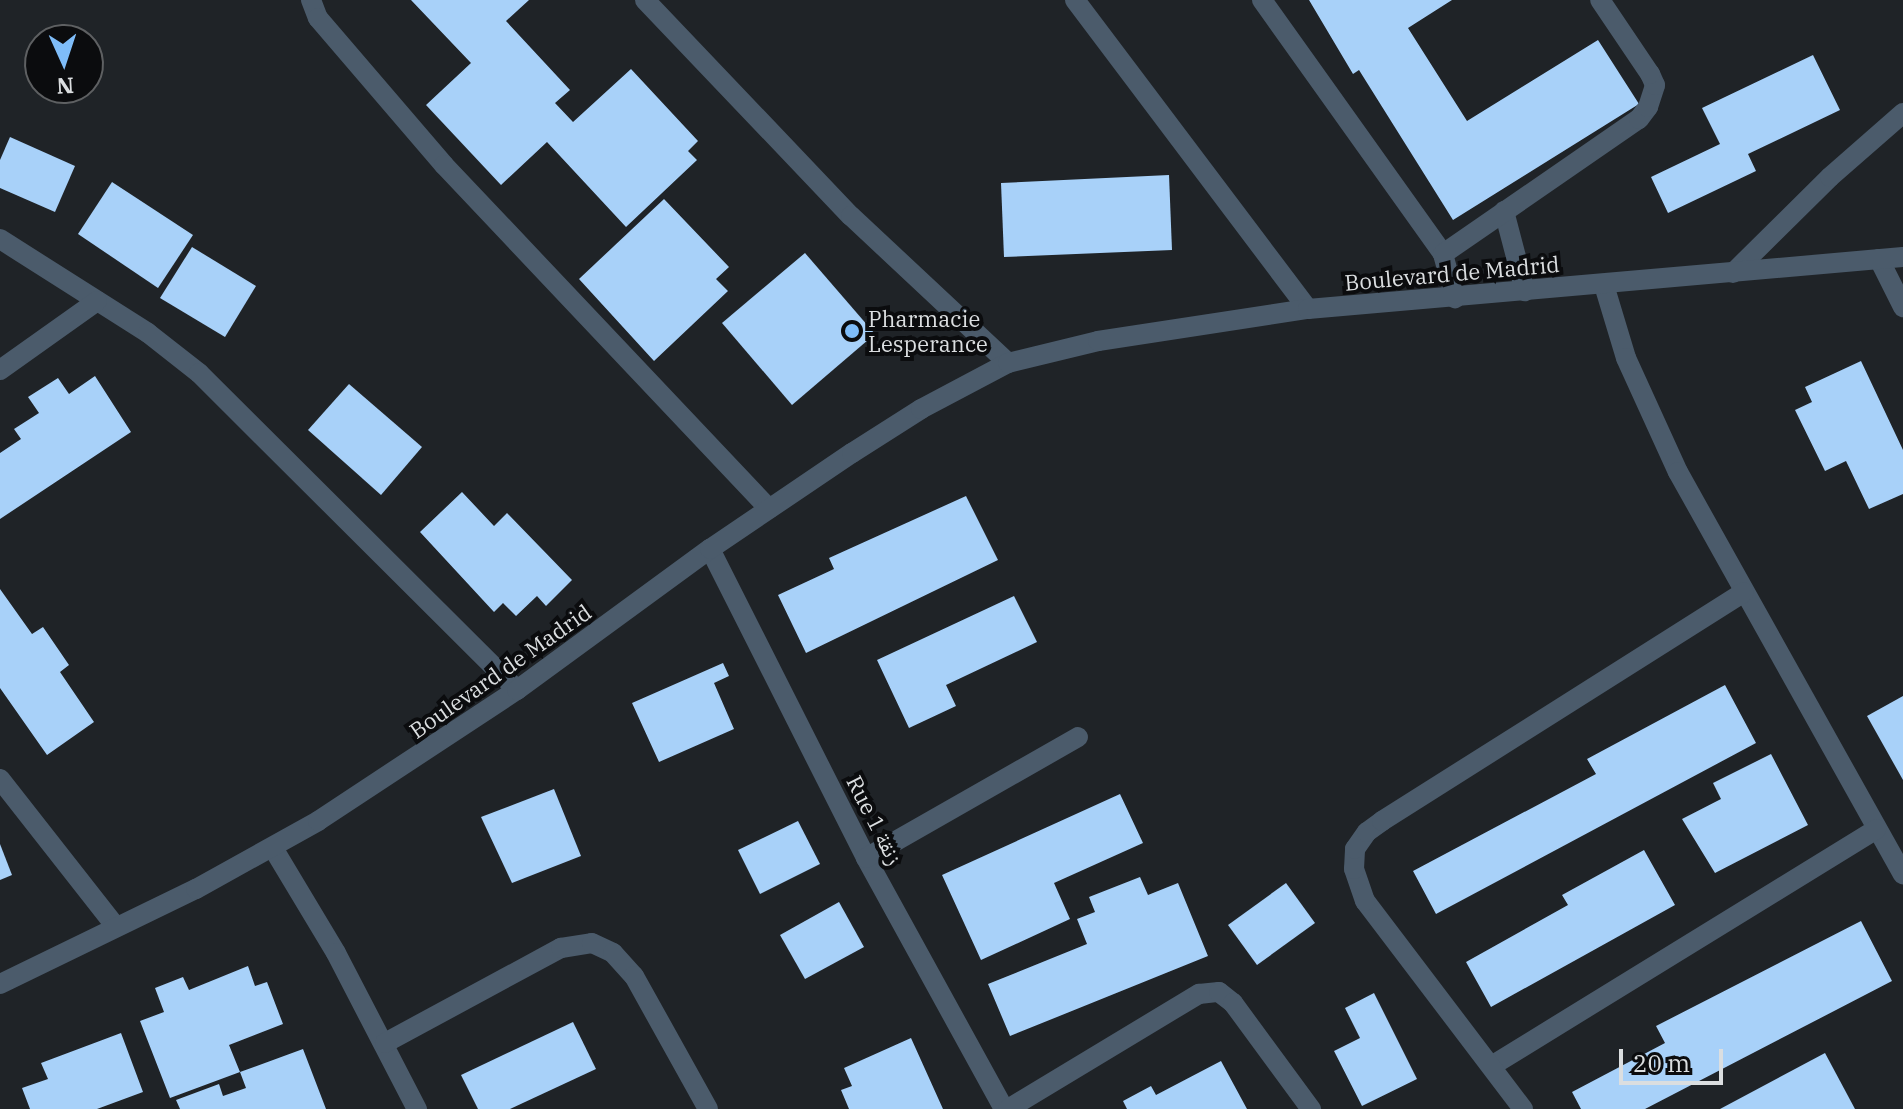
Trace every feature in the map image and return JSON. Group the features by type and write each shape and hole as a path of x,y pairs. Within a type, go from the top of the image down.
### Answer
{"street":[{"path":"311,0 318,18 444,165 769,509"},
{"path":"645,0 851,216 1008,363"},
{"path":"1075,0 1308,309"},
{"path":"1262,0 1443,254 1455,298"},
{"path":"1443,254 1639,119 1654,95 1650,74 1600,0"},
{"path":"1733,273 1830,177 1903,113"},
{"path":"1504,211 1525,291"},
{"path":"0,239 148,333 244,415 517,690"},
{"name":"Boulevard de Madrid","path":"0,984 273,848 408,764 517,690 769,509 921,409 1008,363 1098,341 1308,309 1903,257"},
{"path":"1879,259 1903,307"},
{"path":"1604,285 1626,358 1652,419 1744,592 1903,874"},
{"path":"0,370 97,301"},
{"name":"Rue 1 زنقة","path":"710,549 866,858 1006,1109"},
{"path":"1523,1109 1493,1065 1365,901 1354,869 1359,841 1382,821 1744,592"},
{"path":"866,858 1078,737"},
{"path":"0,779 116,927"},
{"path":"1493,1065 1876,829"},
{"path":"273,848 385,1043 417,1109"},
{"path":"385,1043 561,948 592,943 613,953 634,976 708,1109"},
{"path":"1006,1109 1199,994 1219,992 1233,1003 1311,1109"}],"building":[{"path":"411,0 529,0 506,21 570,90 555,103 573,122 631,69 698,141 688,151 697,160 626,227 547,142 501,185 426,105 471,63"},
{"path":"1309,0 1452,0 1408,28 1467,121 1598,40 1639,104 1453,220 1359,70 1353,74"},
{"path":"1813,55 1840,110 1748,154 1756,171 1668,213 1651,177 1720,144 1702,108"},
{"path":"10,137 75,166 55,212 0,188 0,160"},
{"path":"1169,175 1172,250 1004,257 1001,183"},
{"path":"112,182 193,235 158,288 78,234"},
{"path":"664,199 729,267 716,279 728,291 654,361 579,279"},
{"path":"192,247 256,286 225,337 160,298"},
{"path":"805,253 875,334 792,405 722,323"},
{"path":"1861,361 1903,450 1903,494 1869,509 1846,461 1825,471 1795,410 1812,402 1805,387"},
{"path":"95,376 131,432 0,519 0,453 21,439 14,429 39,413 28,397 58,378 69,394"},
{"path":"349,384 422,447 381,495 308,430"},
{"path":"462,492 494,526 507,513 572,580 546,606 537,596 516,616 503,603 494,612 420,532"},
{"path":"966,496 998,560 806,653 778,595 834,569 829,558"},
{"path":"0,589 32,634 43,627 69,665 60,672 94,722 47,755 0,688"},
{"path":"1014,596 1037,642 946,685 956,706 909,728 877,660"},
{"path":"723,663 729,676 714,683 734,729 659,762 632,703"},
{"path":"1725,685 1756,743 1436,914 1413,871 1596,774 1587,759"},
{"path":"1903,696 1903,780 1867,716"},
{"path":"1771,754 1808,825 1715,873 1682,819 1721,799 1713,783"},
{"path":"554,789 581,856 512,883 481,817"},
{"path":"1120,794 1143,843 1054,883 1070,919 981,960 942,875"},
{"path":"798,821 820,864 760,894 738,850"},
{"path":"0,844 12,875 0,880"},
{"path":"1644,850 1675,905 1491,1007 1466,962 1568,905 1562,895"},
{"path":"1140,877 1148,895 1178,883 1208,956 1010,1036 988,984 1087,944 1077,919 1095,912 1089,897"},
{"path":"1286,883 1315,923 1257,965 1228,925"},
{"path":"839,902 864,947 805,979 780,935"},
{"path":"1861,921 1892,981 1645,1109 1581,1109 1572,1092 1665,1043 1656,1026"},
{"path":"248,966 255,986 267,982 283,1024 229,1045 240,1072 170,1098 140,1021 164,1012 155,988 183,977 189,990"},
{"path":"1374,993 1417,1079 1362,1106 1334,1051 1360,1038 1345,1008"},
{"path":"573,1022 596,1069 510,1109 478,1109 461,1075"},
{"path":"121,1033 143,1092 97,1109 30,1109 22,1088 48,1079 41,1063"},
{"path":"911,1038 943,1109 849,1109 841,1090 852,1086 844,1068"},
{"path":"303,1049 326,1109 180,1109 176,1100 219,1084 223,1096 246,1088 240,1072"},
{"path":"1825,1053 1855,1109 1720,1109"},
{"path":"1221,1061 1247,1109 1127,1109 1123,1101 1151,1086 1156,1095"}],"place":[{"name":"Pharmacie Lesperance","path":"852,331"}]}
